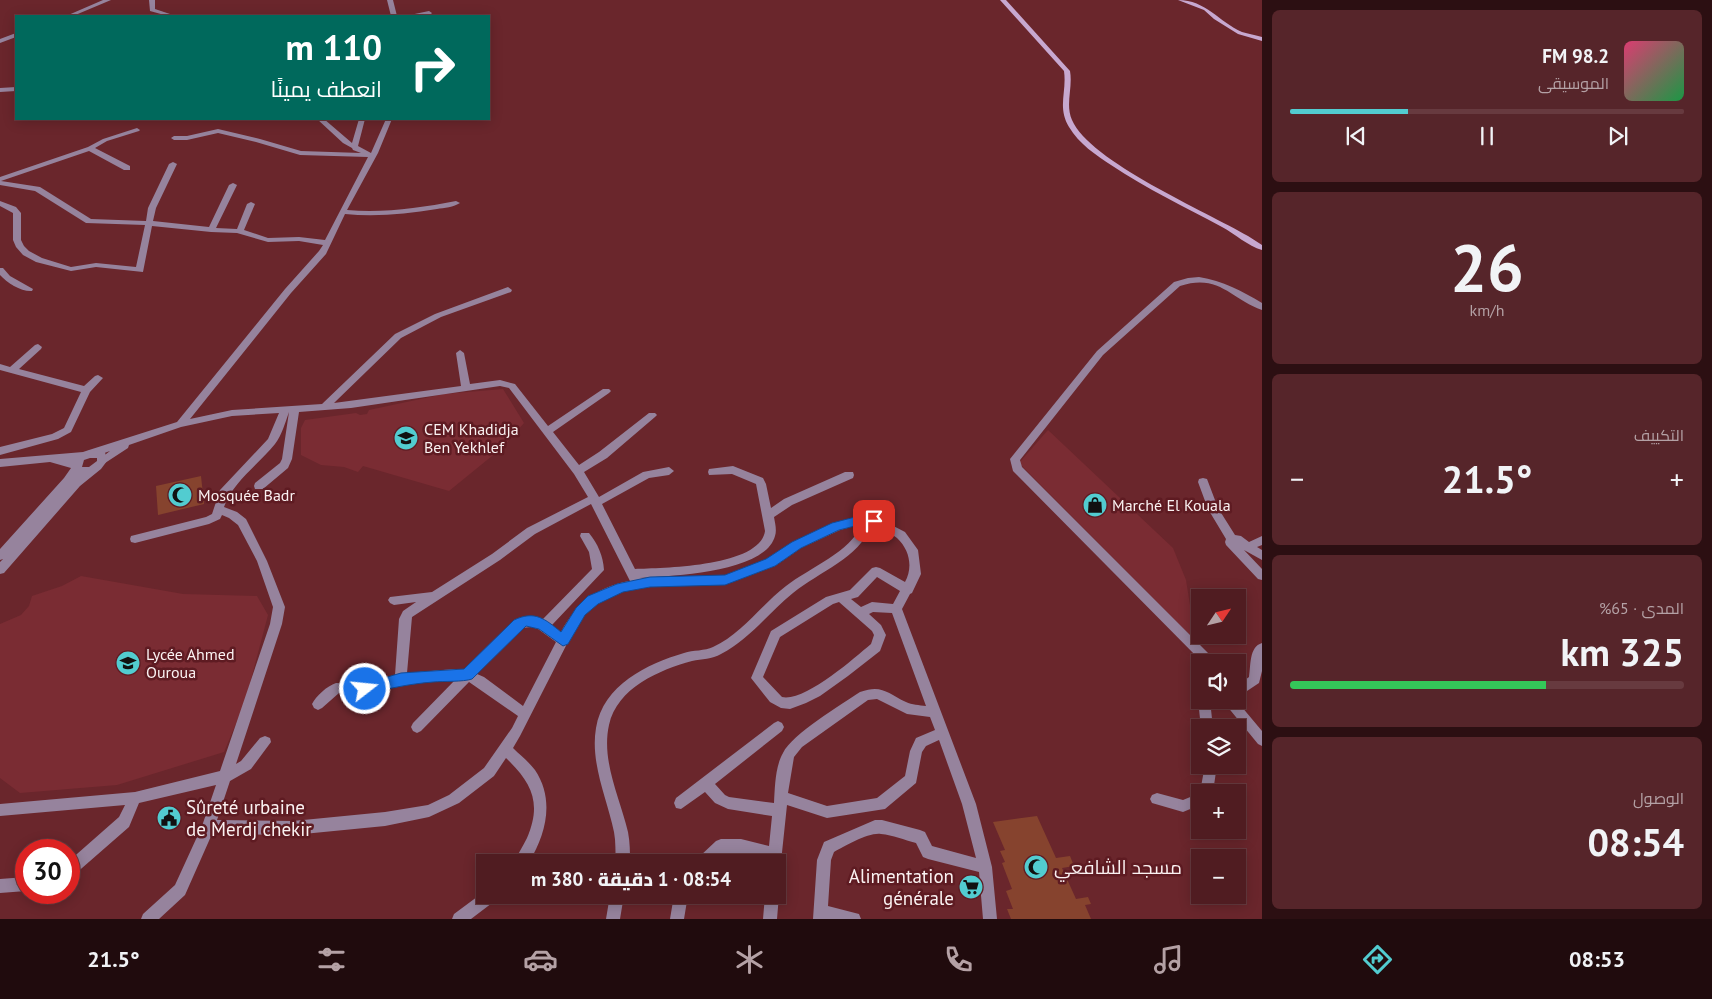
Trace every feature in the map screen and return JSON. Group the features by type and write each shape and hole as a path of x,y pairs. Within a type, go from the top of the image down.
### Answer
{"main road":[{"path":"1003,0 1067,71 1069,78 1064,99 1065,109 1071,125 1081,138 1098,154 1156,191 1228,227 1262,248"},
{"path":"1181,0 1206,9 1216,18 1240,33 1262,39"}],"street":[{"path":"71,15 108,0"},
{"path":"152,0 152,10 170,15"},
{"path":"390,0 394,15"},
{"path":"415,15 429,13"},
{"path":"0,41 15,35"},
{"path":"0,90 15,88"},
{"path":"321,120 355,149 373,155"},
{"path":"355,149 355,141 362,120"},
{"path":"180,424 288,291 313,265 328,243 373,155 389,120"},
{"path":"0,181 90,148 104,140 136,130"},
{"path":"174,138 187,138 218,131 300,153 373,155"},
{"path":"90,148 127,168"},
{"path":"0,203 13,209 17,214 17,240 20,247 26,253 46,262 71,269 96,265 140,270 152,208 172,164"},
{"path":"0,181 37,189 89,220 150,223 240,232 268,240 299,239 328,243"},
{"path":"211,230 233,185"},
{"path":"343,212 366,214 403,213 456,203"},
{"path":"240,232 251,204"},
{"path":"0,270 7,278 30,289"},
{"path":"1196,654 1017,468 1015,460 1100,353 1177,284 1187,279 1212,281 1262,307"},
{"path":"325,406 398,336 410,328 442,313 508,290"},
{"path":"11,371 38,347"},
{"path":"460,353 466,387"},
{"path":"0,367 86,390"},
{"path":"0,451 62,434 71,426 86,390 98,378"},
{"path":"0,463 89,454 180,424 232,413 351,405 500,383 512,386 578,471 636,579"},
{"path":"547,432 606,391"},
{"path":"260,486 284,465 287,460 290,408"},
{"path":"135,539 209,520 216,516 224,493 272,441 290,408"},
{"path":"578,471 603,455 652,415"},
{"path":"0,570 76,483 102,461 132,441"},
{"path":"0,556 68,481 78,461 89,454 101,455 102,461"},
{"path":"49,459 76,467 85,472 93,470"},
{"path":"208,827 293,828 385,819 429,811 454,799 489,772 525,714 563,640 581,611 593,600 636,579 709,568 750,556 761,549 770,538 770,530 759,481 733,470 713,472"},
{"path":"401,679 405,618 407,614 496,557 531,531 647,475 669,471"},
{"path":"767,516 788,502 848,474"},
{"path":"1203,482 1214,509 1232,539 1230,542 1262,576"},
{"path":"148,919 180,890 208,827 276,624 279,607 262,561 242,522 234,515 218,509"},
{"path":"636,579 650,582 725,580 771,563 797,545 836,527 859,520 874,521 901,535 914,553 915,574 896,609"},
{"path":"622,854 620,829 603,757 602,735 606,714 618,695 638,680 668,664 697,654 715,652 726,645 750,626 790,589 846,551 866,530 868,521"},
{"path":"544,626 598,570 594,549 586,536"},
{"path":"1232,539 1237,539 1262,556"},
{"path":"1248,547 1262,540"},
{"path":"841,597 877,628 880,635 876,647 808,697 791,704 782,704 774,699 756,678 775,634 830,600 841,597 854,594 876,571 908,590"},
{"path":"394,600 434,596"},
{"path":"860,613 872,607 896,609"},
{"path":"896,609 969,804 985,867 990,919"},
{"path":"417,727 518,624 526,620 534,621 563,640"},
{"path":"1246,686 1256,679 1258,654 1262,648"},
{"path":"318,704 336,688 374,688 401,679 455,674 467,675 480,680 525,714"},
{"path":"775,854 780,803 788,755 797,743 864,696 873,693 882,694 914,711 934,712"},
{"path":"1236,709 1262,740"},
{"path":"681,803 778,727"},
{"path":"707,784 720,799 728,803 780,803 827,812 880,804 911,779 916,751 921,742 942,733"},
{"path":"0,810 136,798 226,776 246,765 265,742"},
{"path":"504,749 529,773 540,797 540,822 527,854"},
{"path":"80,860 124,822 136,798"},
{"path":"1157,799 1183,806 1191,803"},
{"path":"854,919 821,915 824,860 829,847 874,827 882,827 920,837 928,852 985,867"},
{"path":"712,854 721,846 741,846 764,854"},
{"path":"0,886 15,885"},
{"path":"459,919 479,904"},
{"path":"612,919 615,904"},
{"path":"677,919 680,904"},
{"path":"770,919 771,904"}],"shaded area":[{"name":"CEM Khadidja Ben Yekhlef","path":"503,389 524,423 503,447 449,491 363,466 358,472 344,467 321,465 301,455 301,428 305,420 356,413 360,415 367,414 369,410 444,394"},
{"name":"Marché El Kouala","path":"1048,430 1173,548 1186,580 1191,611 1191,636 1019,463"},
{"name":"Lycée Ahmed Ouroua","path":"81,576 183,594 257,596 268,615 245,702 224,752 117,785 20,793 0,778 0,624 21,615 29,606 32,596 62,586"}],"building":[{"name":"Mosquée Badr","path":"201,476 204,504 158,515 156,486"},
{"name":"مسجد الشافعي","path":"1037,816 1056,858 1070,856 1074,866 1062,868 1076,899 1088,897 1091,904 1085,905 1091,919 1011,919 1007,909 1013,909 1006,891 1012,889 1002,863 1005,862 1000,851 1005,850 993,822"}],"place":[{"name":"CEM Khadidja Ben Yekhlef","path":"406,438"},
{"name":"Mosquée Badr","path":"180,495"},
{"name":"Marché El Kouala","path":"1095,505"},
{"name":"Lycée Ahmed Ouroua","path":"128,663"},
{"name":"Sûreté urbaine de Merdj chekir","path":"169,818"},
{"name":"مسجد الشافعي","path":"1036,867"},
{"name":"Alimentation générale","path":"971,887"}],"route":[{"path":"365,689 401,679 455,674 467,675 518,624 526,620 534,621 544,626 563,640 568,629 581,611 593,600 621,587 650,582 725,580 771,563 797,545 836,527 859,520 874,521"}]}
